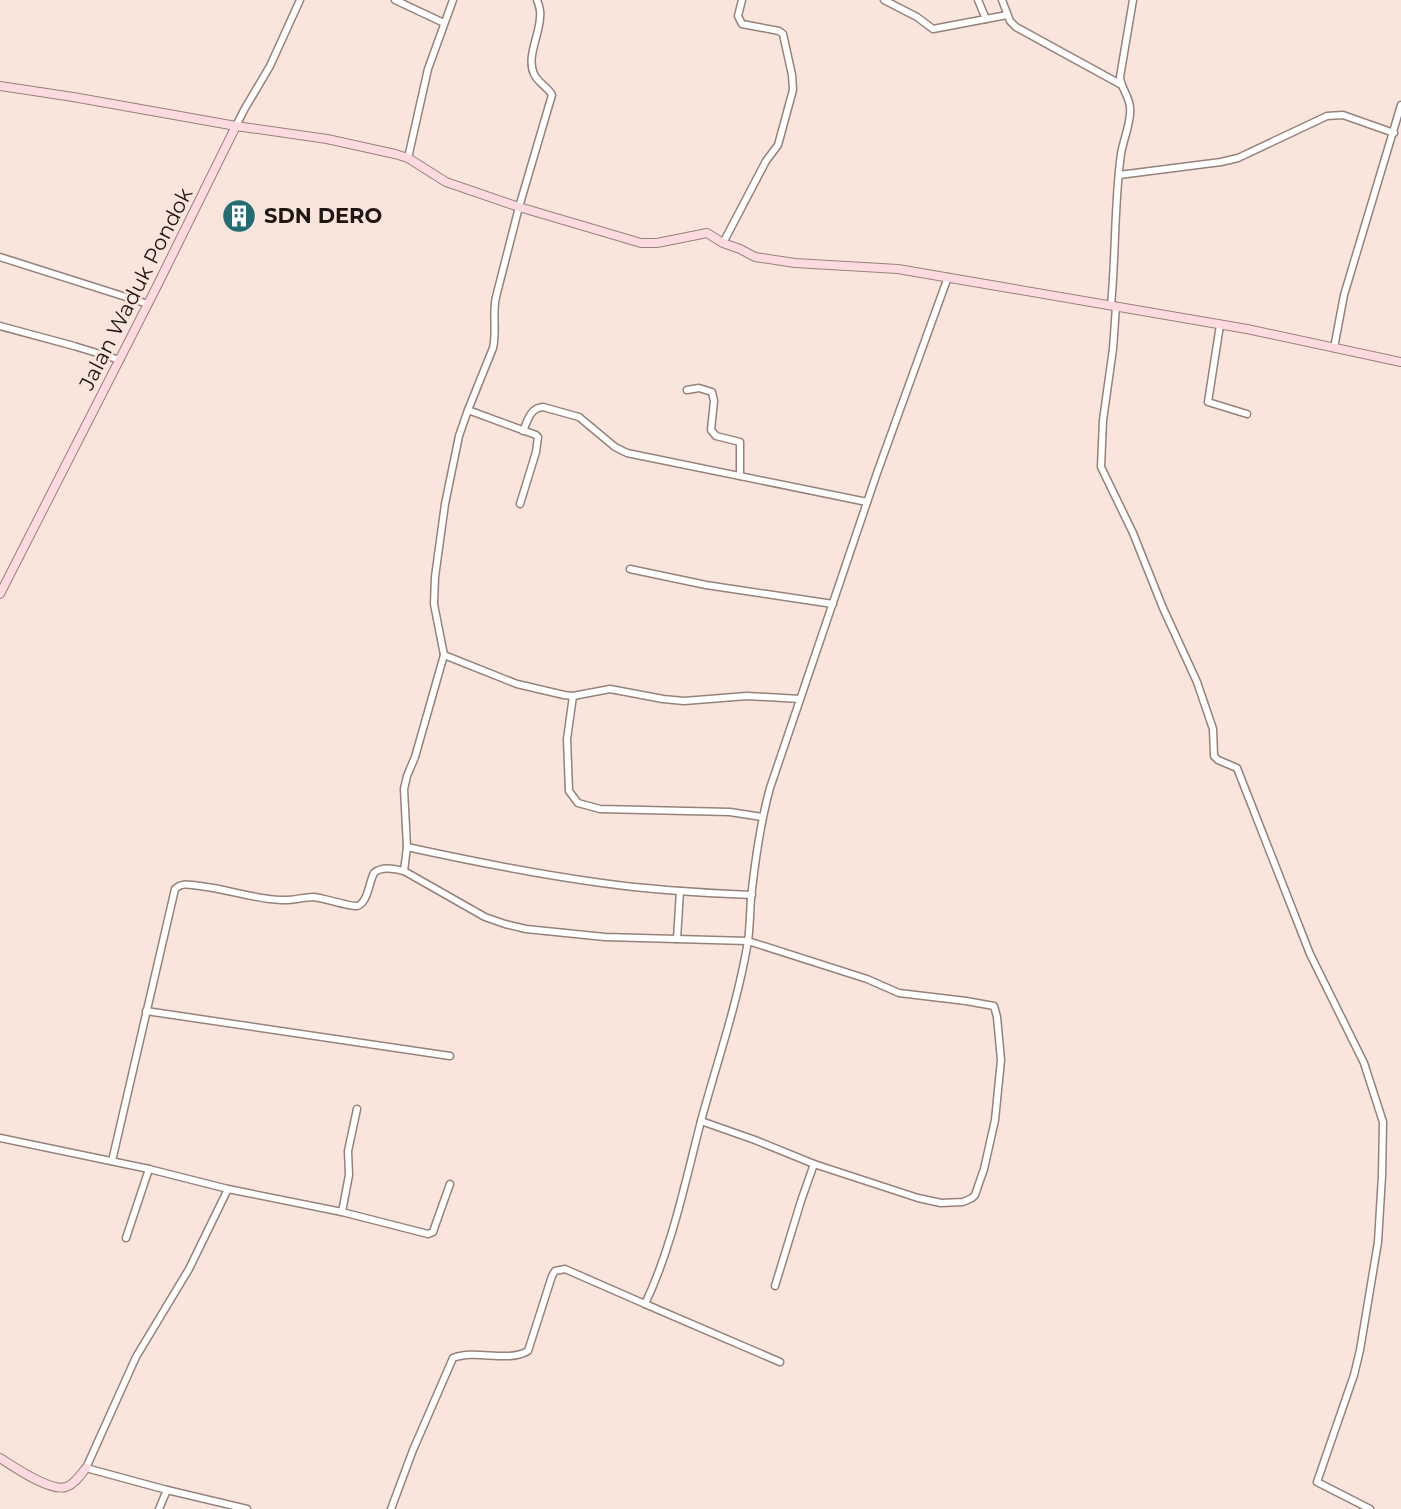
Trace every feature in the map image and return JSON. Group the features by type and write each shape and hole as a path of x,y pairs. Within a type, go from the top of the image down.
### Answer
{"street":[{"name":"Jalan Waduk Pondok","path":"0,594 236,125 270,66 300,0"},
{"path":"395,0 444,23"},
{"path":"408,158 428,69 453,0"},
{"path":"404,871 407,847 404,789 444,655 435,614 435,577 445,504 459,436 493,348 494,307 519,207 552,95 537,79 532,68 534,43 541,17 537,0"},
{"path":"723,243 766,161 778,145 793,90 783,34 742,23 738,16 742,0"},
{"path":"884,0 932,28 1007,15"},
{"path":"978,0 986,19"},
{"path":"1002,0 1010,21 1016,27 1121,84"},
{"path":"1133,0 1121,68 1121,84 1129,102 1130,115 1119,175 1113,349 1103,420 1103,472 1133,533 1197,682 1213,729 1214,756 1237,768 1310,954 1364,1063 1382,1122 1378,1242 1362,1338 1354,1375 1317,1482 1370,1509"},
{"path":"0,86 327,139 395,154 408,158 446,182 641,243 657,243 707,233 755,257 777,261 898,269 948,277 1220,324 1401,362"},
{"path":"1334,348 1344,295 1401,105"},
{"path":"1119,175 1238,158 1327,116 1343,115 1394,133"},
{"path":"0,257 148,303"},
{"path":"645,1304 669,1240 725,1039 748,940 762,817 770,788 867,502 948,277"},
{"path":"1220,324 1208,402 1247,414"},
{"path":"0,326 120,360"},
{"path":"687,390 704,389 712,392 711,430 716,436 740,442 740,476"},
{"path":"523,431 532,411 543,407 579,417 615,447 627,453 867,502"},
{"path":"468,410 536,435 536,452 520,504"},
{"path":"630,569 706,585 834,604"},
{"path":"444,655 517,684 573,696 610,689 684,701 747,696 800,699"},
{"path":"573,696 567,739 569,791 578,803 600,809 730,812 762,817"},
{"path":"407,847 484,864 602,883 752,895"},
{"path":"112,1161 175,889 182,884 283,901 313,897 354,906 364,900 377,870 404,871 485,917 526,929 605,937 748,940 867,979 899,993 990,1005 996,1010 1001,1060 995,1120 975,1195 963,1202 941,1203 918,1198 814,1164 701,1121"},
{"path":"677,939 680,891"},
{"path":"146,1011 450,1056"},
{"path":"342,1212 348,1184 348,1151 357,1109"},
{"path":"0,1138 149,1168 228,1189 342,1212 428,1234 433,1232 450,1184"},
{"path":"775,1286 814,1164"},
{"path":"126,1238 149,1168"},
{"path":"0,1458 57,1488 69,1486 86,1468 136,1357 189,1269 228,1189"},
{"path":"391,1509 413,1450 454,1357 515,1356 528,1351 552,1276 560,1269 780,1362"},
{"path":"86,1468 247,1509"},
{"path":"159,1509 167,1490"}],"place":[{"name":"SDN DERO","path":"239,216"}]}
